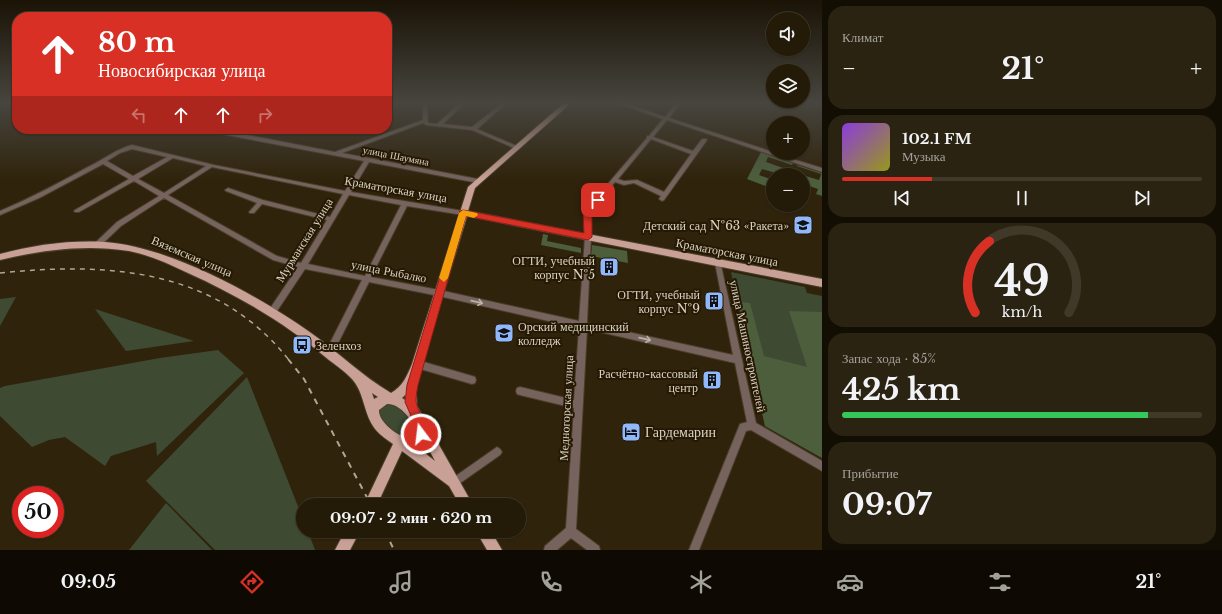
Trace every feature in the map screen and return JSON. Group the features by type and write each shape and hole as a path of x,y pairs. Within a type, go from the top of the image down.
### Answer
{"main road":[{"path":"463,498 420,423 410,402 412,385 417,364 472,187 538,129"},
{"name":"Краматорская улица","path":"463,213 822,283"},
{"name":"Вяземская улица","path":"0,257 46,247 98,245 119,246 156,255 240,293 272,312 350,369"},
{"path":"373,414 374,408 378,402 398,395 407,387 417,364"},
{"path":"350,369 390,398 400,402 420,423 421,430 416,440 408,444 400,442"},
{"path":"350,369 365,389 373,414 378,424 453,482"},
{"path":"373,498 400,442"},
{"path":"342,550 350,538"},
{"path":"488,538 495,550"}],"street":[{"path":"392,133 404,129"},
{"path":"473,129 516,147"},
{"name":"Медногорская улица","path":"571,531 588,237 588,212 657,129"},
{"path":"696,129 822,170"},
{"name":"улица Шаумяна","path":"231,134 478,181"},
{"path":"334,154 389,134"},
{"path":"649,137 694,153"},
{"path":"615,180 624,183 634,181 663,197 704,140"},
{"name":"Краматорская улица","path":"104,162 121,150 132,147 210,166 463,213"},
{"path":"77,211 171,157"},
{"name":"Мурманская улица","path":"272,312 303,266 367,160"},
{"path":"0,212 21,205 104,162"},
{"name":"улица Рыбалко","path":"104,162 274,258 303,266 439,293 738,360"},
{"path":"98,245 119,224 210,166"},
{"path":"228,190 262,202 331,218"},
{"path":"252,212 262,202"},
{"path":"329,353 368,279 405,203"},
{"name":"улица Машиностроителей","path":"718,262 752,426 822,466"},
{"path":"417,364 472,380"},
{"path":"520,391 578,405"},
{"path":"694,550 743,427 752,426"},
{"path":"453,482 497,452"},
{"path":"549,550 571,531 595,550"}],"green space":[{"path":"761,152 766,154 766,162 783,168 766,168 766,170 762,169 759,175 766,178 766,186 747,179"},
{"path":"777,160 784,160 793,163 792,165"},
{"path":"810,169 822,173 822,196 816,194 818,189 810,186 810,177 819,180 821,174"},
{"path":"543,234 548,235 547,241 581,248 581,253 541,245"},
{"path":"592,245 627,251 628,263 591,256"},
{"path":"731,272 805,287 807,293 822,296 822,458 765,426"},
{"path":"16,297 0,326 0,299"},
{"path":"738,302 750,303 764,356 807,367 789,311 822,312 822,458 765,426"},
{"path":"95,309 194,341 126,351"},
{"path":"218,350 244,373 157,456 156,442 111,456 105,466 65,437 49,440 32,447 0,416 0,388 5,386 160,358"},
{"path":"247,377 296,501 296,538 311,538 315,550 215,550 146,481"},
{"path":"383,403 397,405 416,424 415,437 404,440 381,421 377,412"},
{"path":"166,503 212,550 129,550"}],"railway":[{"path":"0,273 80,269 120,271 158,278 194,289 228,306 260,329 289,360"},
{"path":"288,359 304,379 367,498"},
{"path":"388,538 394,550"}],"slow traffic":[{"path":"444,278 463,213 474,215"}],"place":[{"name":"Детский сад №63 «Ракета»","path":"803,225"},
{"name":"ОГТИ, учебный корпус №5","path":"609,267"},
{"name":"ОГТИ, учебный корпус №9","path":"714,301"},
{"name":"Орский медицинский колледж","path":"504,333"},
{"name":"Зеленхоз","path":"302,345"},
{"name":"Расчётно-кассовый центр","path":"712,380"},
{"name":"Гардемарин","path":"631,432"}],"route":[{"path":"421,434 420,425 410,402 412,385 463,213 588,237 588,212 598,200"}]}
